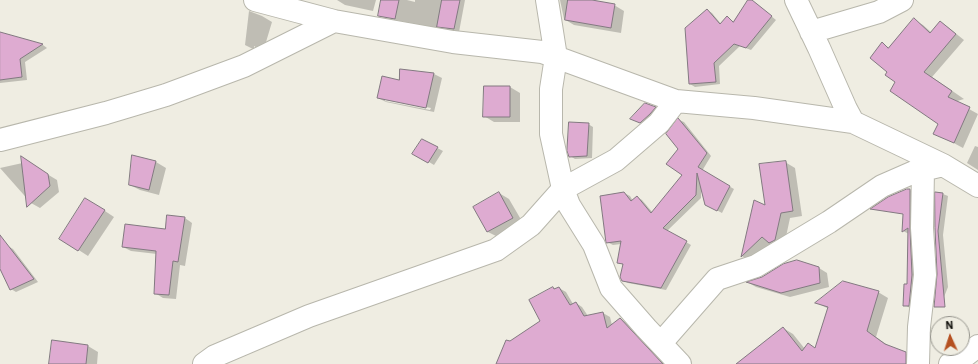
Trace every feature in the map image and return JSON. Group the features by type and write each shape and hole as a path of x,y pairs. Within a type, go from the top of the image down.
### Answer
{"street":[{"path":"255,0 334,21 453,42 542,52 676,101 754,108 853,122 933,168 978,186"},
{"path":"547,0 556,57 551,89 551,134 563,190 569,205 594,245 611,288 660,344 680,364"},
{"path":"796,0 812,32 846,110 853,122"},
{"path":"812,32 879,12 902,0"},
{"path":"0,140 106,113 166,95 244,66 334,21"},
{"path":"204,364 215,356 309,316 496,250 531,225 563,190 616,160 659,123 676,101"},
{"path":"660,344 718,279 756,266 829,222 882,186 914,172 933,168"},
{"path":"918,364 918,327 925,275 922,228 933,168"},
{"path":"950,364 962,358 978,346"}],"building":[{"path":"381,0 399,0 395,19 378,16"},
{"path":"442,0 460,0 454,29 437,27"},
{"path":"568,0 592,0 615,4 611,28 565,20"},
{"path":"748,0 752,0 772,16 746,48 734,44 714,63 716,82 689,84 685,28 707,9 720,24 727,16 733,22"},
{"path":"914,18 930,33 940,21 956,34 924,72 952,91 948,97 970,107 954,143 933,134 938,124 890,91 895,82 885,75 887,72 870,58 882,42 888,48"},
{"path":"0,32 43,44 20,59 22,77 0,80"},
{"path":"400,69 434,73 426,108 377,98 382,76 399,80"},
{"path":"484,86 510,86 510,117 483,117"},
{"path":"645,103 656,107 640,123 630,119"},
{"path":"678,118 707,153 698,167 730,186 717,211 705,205 697,173 696,195 663,228 687,241 661,288 622,281 620,277 623,264 617,263 621,241 606,243 600,196 624,192 631,201 637,196 651,213 682,175 666,164 678,149 666,134"},
{"path":"569,122 589,123 587,156 569,157 567,151"},
{"path":"422,139 438,147 428,163 412,154"},
{"path":"132,155 156,161 149,190 129,185"},
{"path":"21,156 48,174 50,186 27,207"},
{"path":"786,161 793,211 781,213 775,240 769,243 762,237 741,257 754,200 765,205 759,164"},
{"path":"910,189 912,275 909,306 903,306 904,284 907,284 908,228 902,232 903,214 870,209 888,197"},
{"path":"499,192 513,218 487,232 473,207"},
{"path":"935,192 943,193 938,231 945,307 934,307 937,274"},
{"path":"85,198 105,210 78,251 59,239"},
{"path":"167,215 185,217 178,262 173,261 169,295 154,294 156,251 122,247 125,224 165,229"},
{"path":"0,235 34,279 10,290 0,269"},
{"path":"797,260 819,267 820,283 781,293 746,282 762,277 783,264"},
{"path":"843,281 879,291 867,331 885,344 906,352 906,364 736,364 783,327 802,351 808,343 815,348 828,307 815,303"},
{"path":"553,287 554,289 559,287 570,305 576,302 584,316 603,312 607,328 620,318 663,364 496,364 506,340 510,341 540,321 529,300"},
{"path":"52,340 88,345 86,364 49,364"}]}
